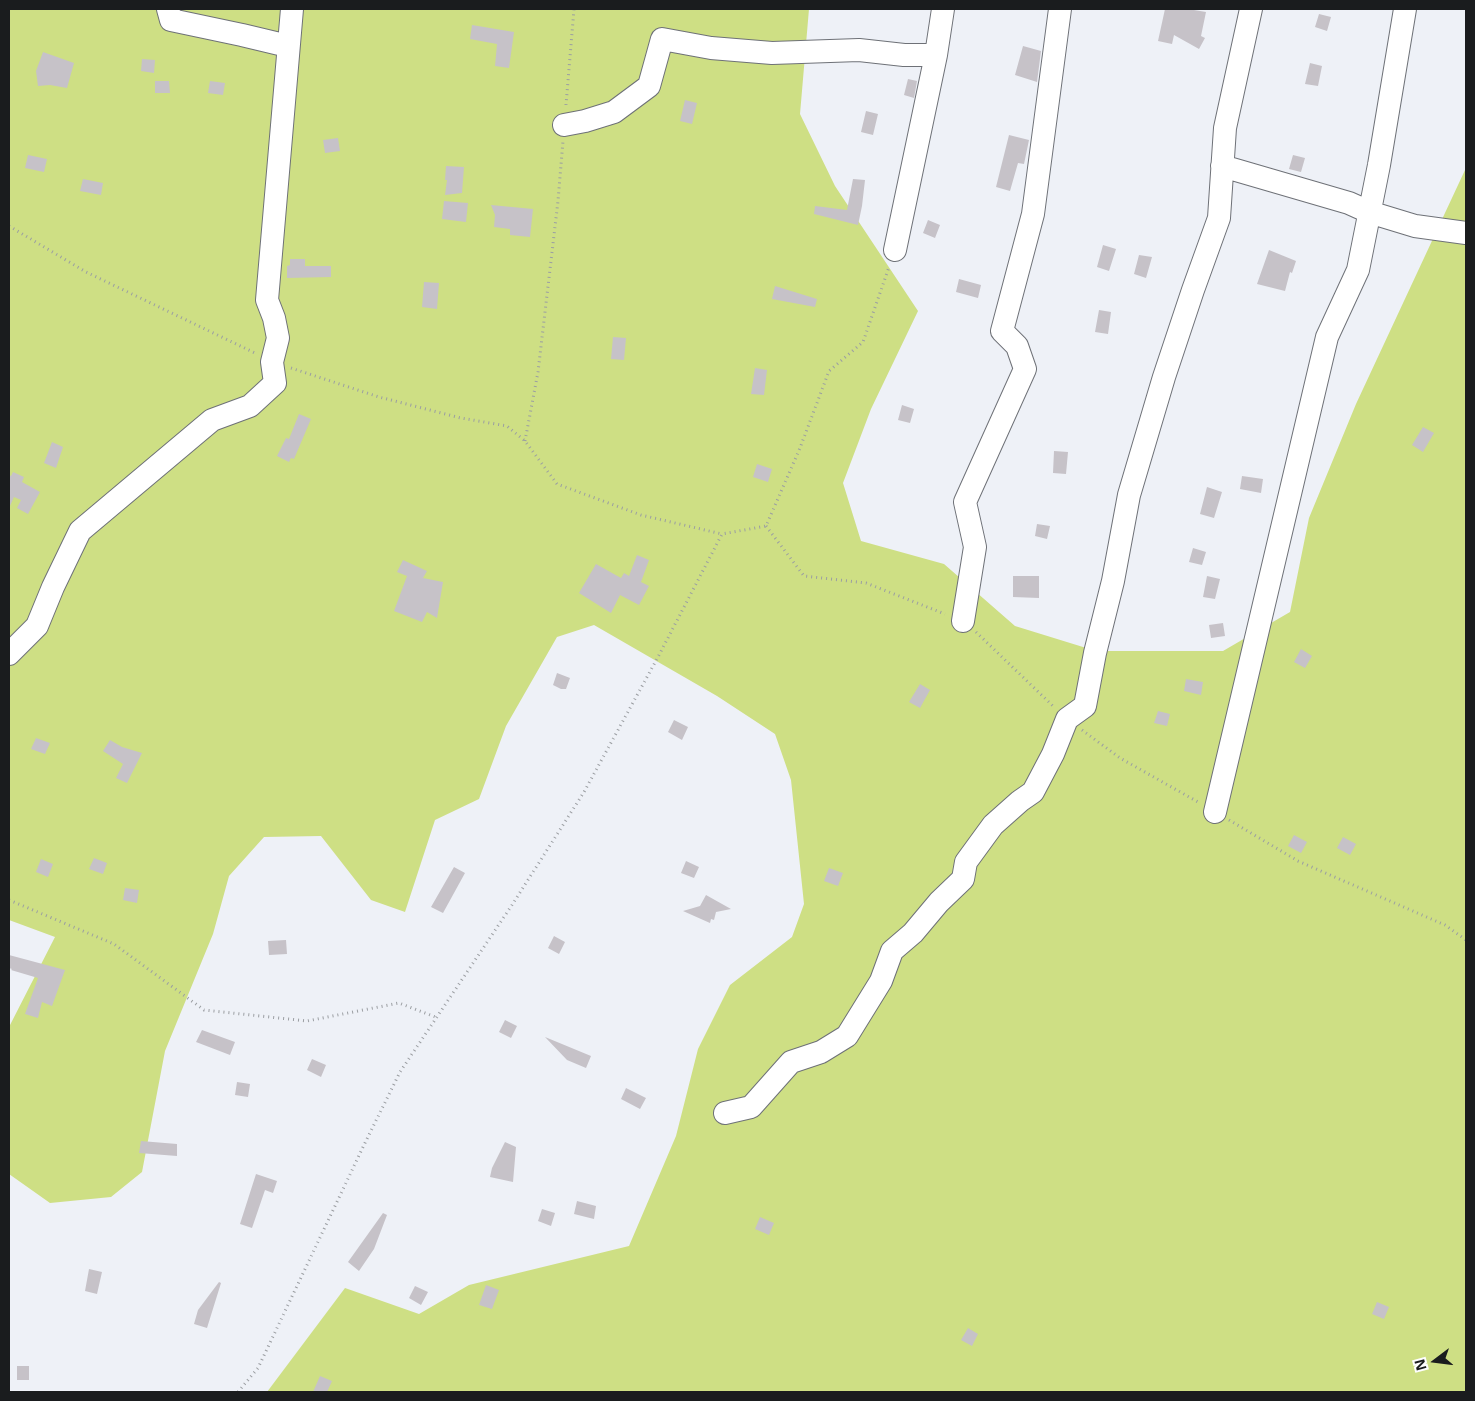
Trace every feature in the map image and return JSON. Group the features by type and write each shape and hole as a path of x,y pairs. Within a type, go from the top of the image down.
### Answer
{"street":[{"path":"168,9 171,20 288,46"},
{"path":"9,654 37,626 53,587 80,531 212,420 250,406 275,384 272,362 278,338 274,318 266,300 292,9"},
{"path":"895,250 936,55 943,9"},
{"path":"963,621 975,548 965,502 1026,369 1017,346 1002,331 1033,214 1060,9"},
{"path":"724,1113 751,1107 791,1062 821,1052 847,1036 881,981 892,951 914,934 939,902 964,880 966,862 993,825 1033,792 1053,754 1067,719 1085,706 1113,581 1129,495 1164,377 1219,218 1224,128 1251,9"},
{"path":"1216,812 1327,337 1358,270 1379,165 1405,9"},
{"path":"564,126 614,112 648,86 662,39 711,48 772,53 859,50 904,55 936,55"},
{"path":"1222,166 1349,203 1369,212 1415,226 1466,232"}],"path":[{"path":"525,441 538,372 558,201 574,9"},
{"path":"9,226 86,272 272,362 379,398 461,418 507,426 525,441 557,484 641,515 722,534 766,526"},
{"path":"766,526 800,448 828,371 863,342 895,250"},
{"path":"766,526 804,576 866,583 963,621 1067,719 1120,758 1298,861 1445,925 1466,940"},
{"path":"238,1392 258,1368 400,1072 438,1018 584,792 658,657 722,534"},
{"path":"9,900 114,944 204,1010 307,1022 399,1003 438,1018"}],"green space":[{"path":"9,9 809,9 800,114 835,186 918,311 871,409 843,483 861,541 944,564 1015,626 1096,651 1223,651 1290,612 1309,518 1356,404 1465,170 1466,160 1466,1392 267,1392 345,1288 419,1314 469,1285 629,1246 676,1136 698,1049 730,985 792,937 804,904 791,780 775,734 717,696 594,625 557,637 506,726 479,799 435,820 405,912 371,900 321,836 264,837 229,876 213,934 165,1051 142,1172 111,1197 50,1203 9,1174 9,1027 55,937 9,920"}],"building":[{"path":"1165,9 1188,9 1206,12 1201,36 1205,38 1199,49 1174,35 1172,44 1158,41"},
{"path":"1319,14 1331,17 1327,31 1315,27"},
{"path":"472,25 514,32 509,68 495,66 497,44 470,39"},
{"path":"1023,46 1041,51 1037,82 1015,75"},
{"path":"43,52 74,63 67,88 50,85 38,86 36,71"},
{"path":"142,59 155,60 154,73 141,71"},
{"path":"1310,63 1322,66 1318,86 1305,84"},
{"path":"908,79 917,81 914,98 904,95"},
{"path":"155,81 169,81 170,93 155,93"},
{"path":"210,81 225,83 223,95 208,93"},
{"path":"685,100 697,103 692,124 680,121"},
{"path":"866,111 878,114 873,135 861,132"},
{"path":"1009,135 1029,140 1024,164 1018,163 1010,191 996,187"},
{"path":"338,138 340,151 325,153 323,140"},
{"path":"28,155 47,159 44,172 25,168"},
{"path":"1293,155 1305,158 1301,172 1289,169"},
{"path":"446,166 464,167 462,193 445,195"},
{"path":"83,179 103,183 101,195 80,191"},
{"path":"853,179 865,180 858,225 814,214 815,206 847,210"},
{"path":"444,201 468,203 466,222 442,219"},
{"path":"491,205 533,209 530,237 510,235 510,229 494,227 495,215"},
{"path":"928,220 940,225 935,238 923,233"},
{"path":"1103,245 1116,249 1109,271 1097,267"},
{"path":"1269,250 1296,261 1292,273 1290,272 1285,291 1257,284"},
{"path":"1139,255 1152,257 1146,278 1134,274"},
{"path":"290,259 305,259 305,266 331,266 331,277 287,278 287,266 290,265"},
{"path":"959,279 981,285 978,298 956,292"},
{"path":"424,282 439,283 437,309 422,307"},
{"path":"775,286 817,299 815,307 772,299"},
{"path":"1099,310 1111,312 1108,334 1095,332"},
{"path":"613,337 626,338 624,360 611,359"},
{"path":"755,368 767,370 764,395 751,394"},
{"path":"902,405 914,409 910,423 898,420"},
{"path":"299,414 311,419 294,459 291,458 289,462 277,456 286,438 289,439"},
{"path":"1423,427 1434,433 1423,452 1412,445"},
{"path":"52,442 63,447 56,468 44,463"},
{"path":"1054,451 1068,452 1066,474 1053,473"},
{"path":"757,464 772,469 768,482 753,477"},
{"path":"13,472 24,477 22,482 40,492 28,514 17,508 21,500 14,497 9,508 9,475 11,476"},
{"path":"1242,476 1263,479 1261,493 1240,489"},
{"path":"1207,487 1222,492 1214,518 1200,514"},
{"path":"1037,524 1050,526 1047,539 1035,536"},
{"path":"1193,548 1206,552 1202,565 1189,562"},
{"path":"637,555 649,560 641,582 649,586 639,605 620,595 611,613 579,593 596,564 621,578 624,573 629,576"},
{"path":"403,560 427,571 423,578 443,582 437,618 427,612 422,622 394,611 407,576 397,572"},
{"path":"1013,576 1039,576 1039,598 1013,597"},
{"path":"1207,576 1220,579 1215,599 1203,597"},
{"path":"1223,623 1225,636 1211,638 1209,625"},
{"path":"1301,649 1312,656 1305,668 1294,662"},
{"path":"557,673 570,678 566,689 553,685"},
{"path":"1186,679 1203,682 1201,695 1184,691"},
{"path":"920,684 930,690 920,708 909,702"},
{"path":"1158,711 1170,714 1167,726 1154,723"},
{"path":"674,720 688,727 682,740 668,732"},
{"path":"36,738 50,743 45,754 31,749"},
{"path":"110,740 122,747 142,753 127,783 116,778 123,764 103,751"},
{"path":"1294,835 1307,842 1301,853 1288,846"},
{"path":"1343,837 1356,844 1350,855 1337,848"},
{"path":"94,858 107,863 103,874 89,869"},
{"path":"41,859 53,864 48,877 36,872"},
{"path":"686,861 699,867 694,878 681,873"},
{"path":"454,867 465,873 443,913 431,907"},
{"path":"829,868 843,873 838,886 824,881"},
{"path":"125,888 139,890 137,903 123,900"},
{"path":"706,895 731,909 716,912 714,920 711,919 710,923 683,911 700,906"},
{"path":"554,936 565,942 559,954 548,948"},
{"path":"286,940 287,954 269,955 268,941"},
{"path":"9,955 65,970 52,1006 42,1002 38,1018 25,1014 38,978 11,970 9,968"},
{"path":"505,1020 517,1026 511,1038 499,1032"},
{"path":"202,1030 235,1042 230,1055 196,1042"},
{"path":"545,1037 591,1056 586,1068 567,1060"},
{"path":"312,1059 326,1065 321,1077 307,1070"},
{"path":"237,1082 250,1084 248,1097 235,1095"},
{"path":"626,1088 646,1098 640,1109 621,1099"},
{"path":"141,1141 177,1144 177,1156 139,1153"},
{"path":"505,1142 516,1147 513,1182 490,1177 492,1168"},
{"path":"256,1174 277,1181 273,1193 265,1190 252,1228 240,1224"},
{"path":"577,1201 596,1206 594,1219 574,1214"},
{"path":"542,1209 555,1213 551,1226 538,1221"},
{"path":"383,1213 387,1215 374,1249 359,1271 348,1262"},
{"path":"760,1217 774,1223 769,1235 755,1229"},
{"path":"89,1269 102,1272 97,1294 85,1291"},
{"path":"219,1282 221,1283 207,1328 194,1324 198,1310"},
{"path":"486,1285 499,1290 492,1309 479,1305"},
{"path":"415,1286 428,1292 421,1305 409,1298"},
{"path":"1377,1302 1389,1307 1384,1319 1372,1314"},
{"path":"968,1328 978,1334 972,1346 961,1340"},
{"path":"17,1366 29,1366 29,1380 17,1380"},
{"path":"320,1376 332,1381 327,1392 313,1392"}]}
